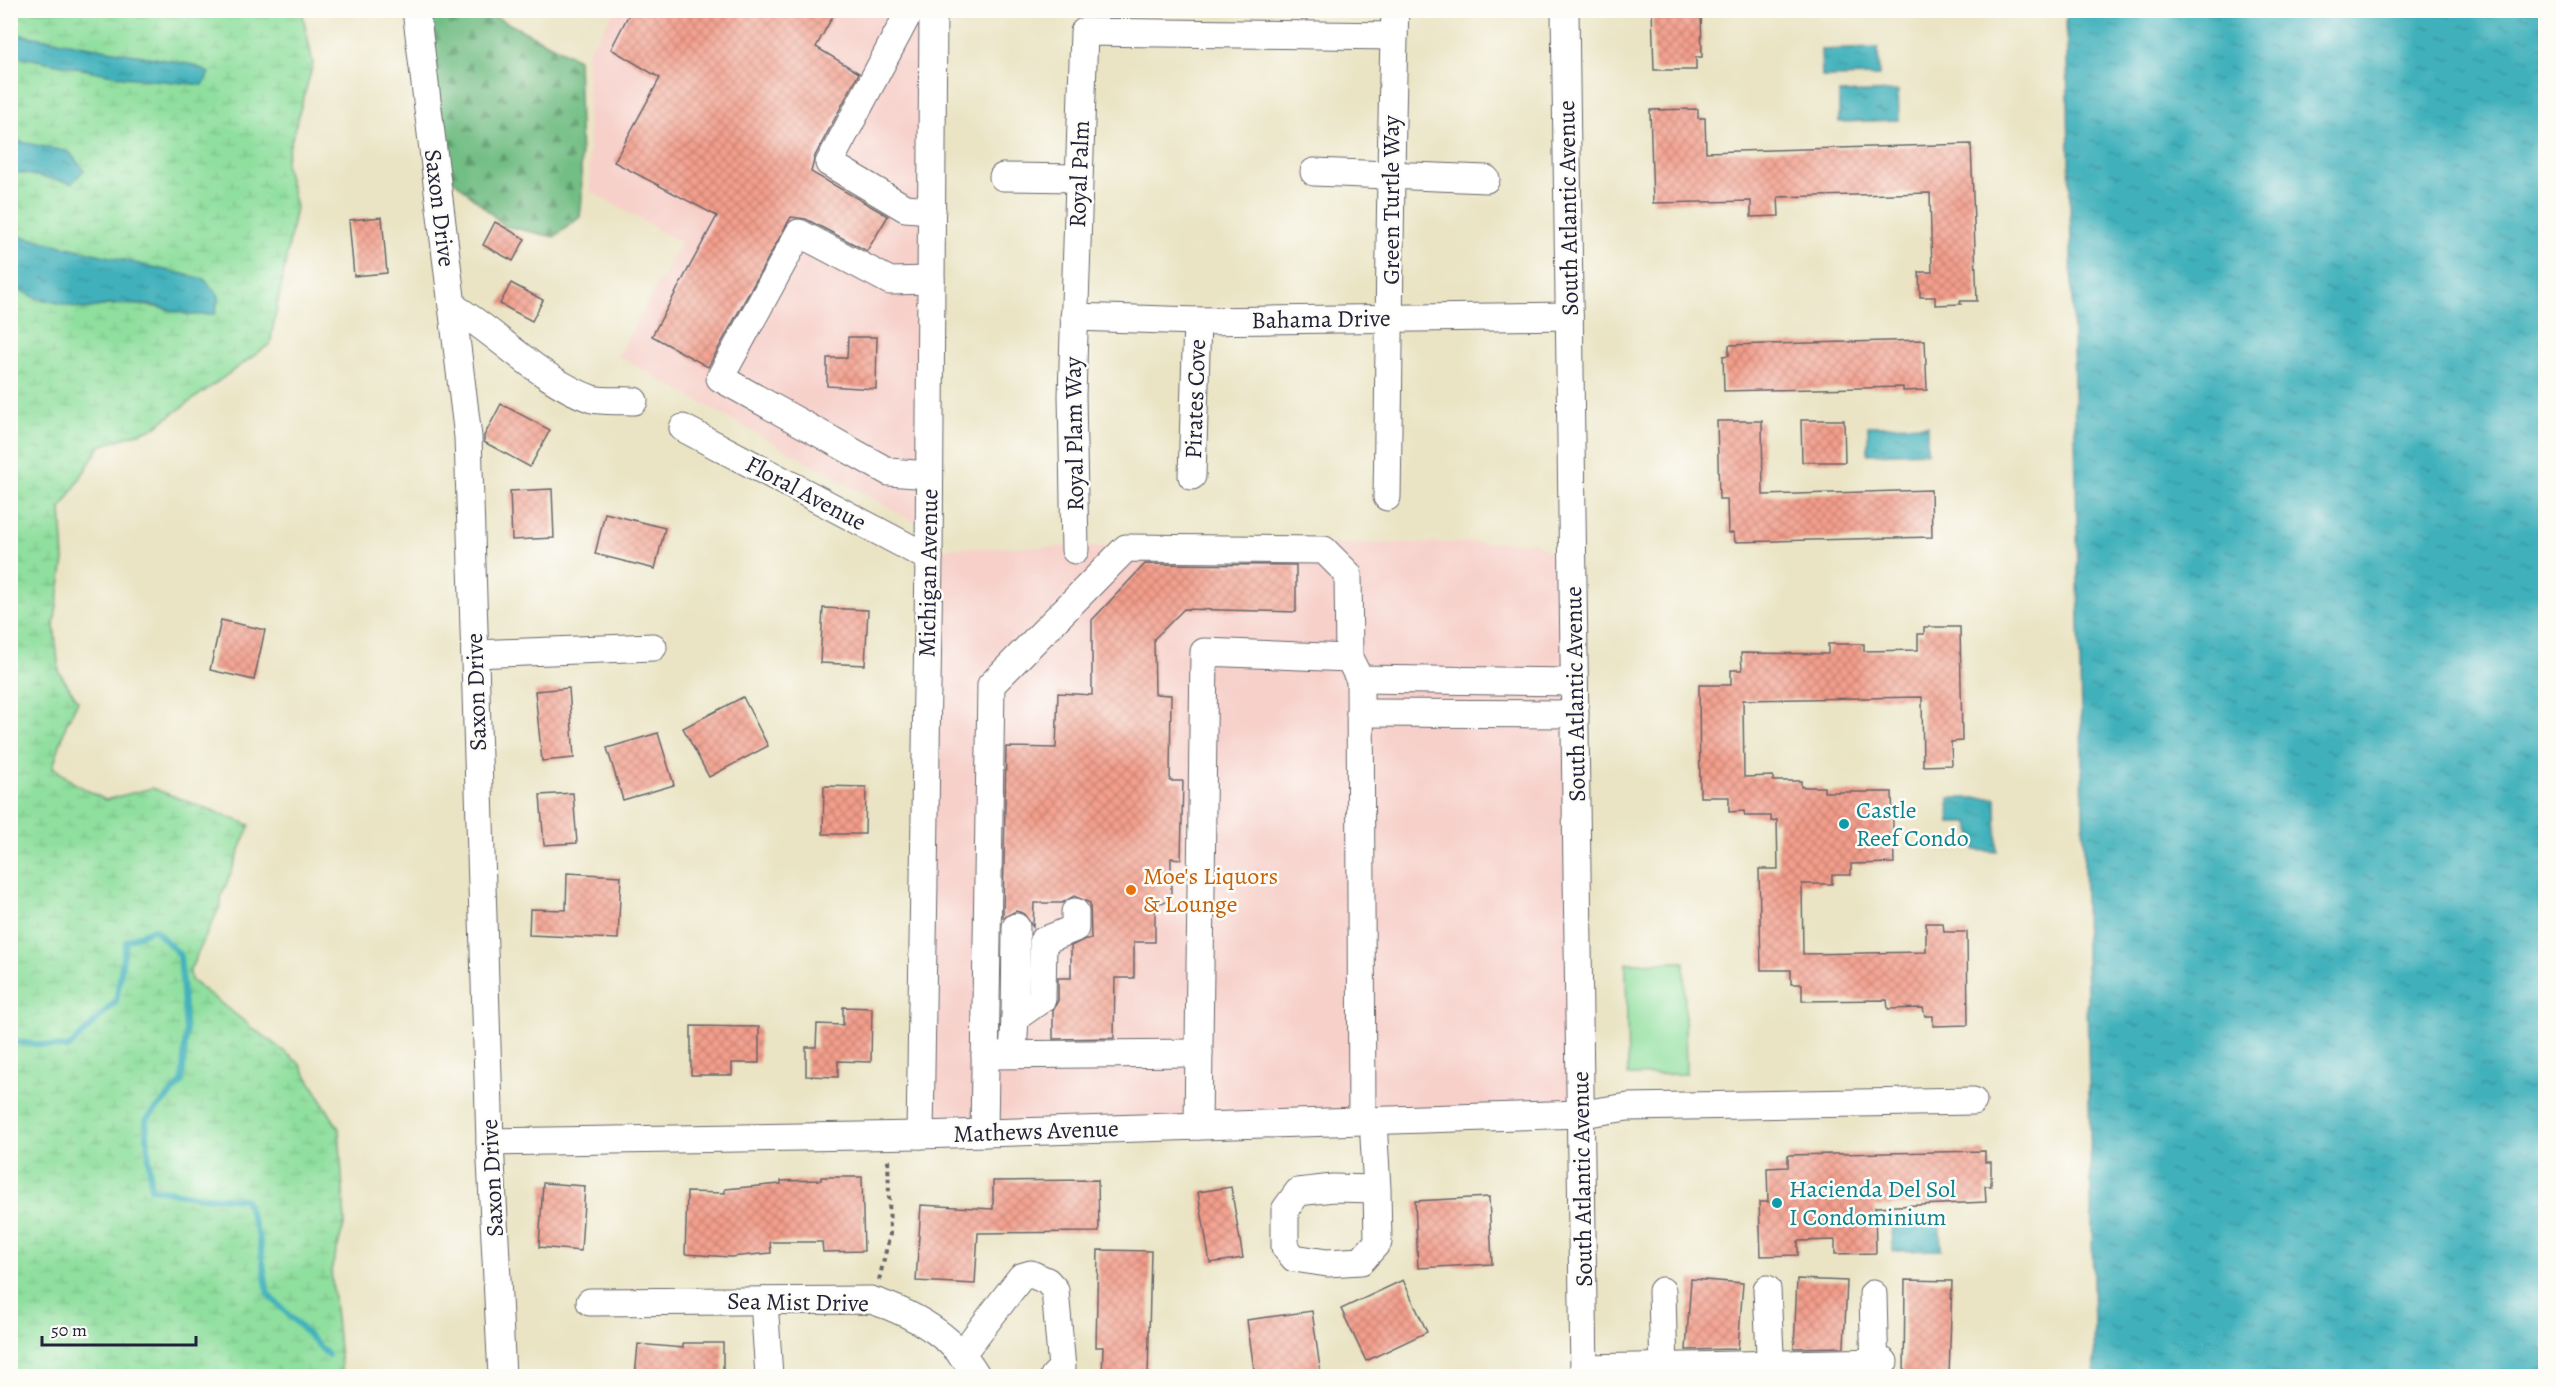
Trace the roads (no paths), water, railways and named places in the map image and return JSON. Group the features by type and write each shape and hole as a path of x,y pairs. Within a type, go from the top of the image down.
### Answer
{"street":[{"name":"Saxon Drive","path":"416,10 468,437 490,1142 502,1377"},
{"path":"914,10 907,16 829,163 905,208 932,210"},
{"name":"Michigan Avenue","path":"920,1135 929,558 933,10"},
{"name":"South Atlantic Avenue","path":"1565,10 1584,1372"},
{"name":"Royal Palm","path":"1074,317 1084,32 1395,23"},
{"name":"Green Turtle Way","path":"1387,497 1391,318 1390,175 1395,23"},
{"path":"1314,172 1486,178"},
{"path":"1003,177 1078,178"},
{"path":"929,475 889,472 720,378 799,234 891,281 931,280"},
{"path":"452,306 473,318 552,378 593,399 634,401"},
{"name":"Bahama Drive","path":"1074,317 1197,321 1569,316"},
{"name":"Royal Plam Way","path":"1074,317 1072,395 1075,550"},
{"name":"Pirates Cove","path":"1192,476 1197,321"},
{"name":"Floral Avenue","path":"683,428 929,558"},
{"path":"984,1133 991,685 1126,548 1324,550 1348,574 1354,668 1360,713 1367,1121 1377,1189"},
{"path":"475,654 653,647"},
{"path":"1198,1126 1204,652 1354,668 1574,682"},
{"path":"1360,713 1575,714"},
{"path":"1015,1018 1042,999 1042,941 1075,928 1076,912"},
{"path":"1013,1054 1016,927"},
{"path":"985,1055 1199,1053"},
{"name":"Mathews Avenue","path":"490,1142 920,1135 1582,1114 1629,1107 1973,1101"},
{"path":"969,1366 1021,1277 1031,1274 1047,1281 1055,1290 1062,1368 1054,1377"},
{"path":"1767,1289 1770,1370"},
{"path":"1662,1291 1664,1371"},
{"path":"1584,1372 1878,1367 1873,1294"},
{"name":"Sea Mist Drive","path":"590,1302 871,1300 904,1311 940,1333 969,1366"},
{"path":"764,1301 769,1377"}],"water":[{"path":"2066,11 2545,11 2545,1376 2095,1376"},
{"path":"11,33 194,65 209,73 203,85 123,77 11,55"},
{"path":"1878,48 1879,76 1822,77 1821,50"},
{"path":"1898,91 1899,120 1839,122 1839,93"},
{"path":"11,140 69,152 84,170 72,183 11,171"},
{"path":"11,234 204,279 219,296 215,314 190,315 151,305 112,304 84,309 36,298 11,286"},
{"path":"1927,425 1927,452 1868,454 1868,426"},
{"path":"1949,798 1996,798 1997,852 1975,850 1969,823 1950,823"},
{"path":"1940,1226 1941,1250 1893,1251 1892,1227"}],"waterway":[{"path":"10,1041 68,1048 116,1001 126,941 154,929 180,955 186,1032 182,1082 146,1120 151,1188 201,1197 245,1199 259,1237 268,1294 328,1355"}],"place":[{"name":"Castle Reef Condo","path":"1844,824"},
{"name":"Moe's Liquors & Lounge","path":"1131,890"},
{"name":"Hacienda Del Sol I Condominium","path":"1777,1203"}]}
